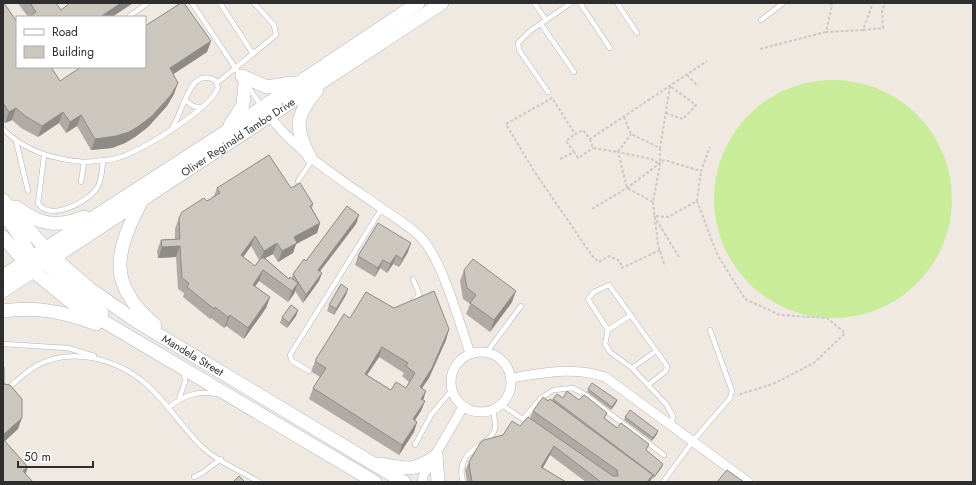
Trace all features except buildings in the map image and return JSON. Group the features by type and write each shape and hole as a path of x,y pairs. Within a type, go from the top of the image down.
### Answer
{"main road":[{"name":"Oliver Reginald Tambo Drive","path":"49,256 105,209 224,133 261,106 418,3"},
{"name":"Oliver Reginald Tambo Drive","path":"29,263 49,256 143,198 442,3"},
{"path":"224,133 243,105 241,76 267,87 298,82"},
{"path":"312,158 300,135 299,118 308,101 326,80"},
{"path":"3,198 25,214 46,223 68,223 105,209"},
{"name":"Mandela Street","path":"3,198 49,256 136,321 404,482"},
{"path":"143,198 124,236 119,256 120,271 125,289 136,307 184,350"},
{"path":"3,212 26,245 29,263"},
{"name":"Mandela Street","path":"3,236 29,263 71,302 180,365 375,482"},
{"path":"49,256 51,269 128,336"},
{"path":"3,276 29,263"},
{"path":"3,291 29,263"},
{"path":"3,311 36,309 64,313 128,336"},
{"path":"373,463 413,468 436,456 438,482"}],"street":[{"path":"261,106 290,140 312,158 418,235 431,251 440,269 470,353"},
{"path":"487,352 501,359 508,367 511,378 510,392 502,405 493,410 480,413 463,407 456,400 451,391 450,381 454,368 462,358 470,353 487,352"},
{"path":"511,378 571,370 597,374 613,382 748,482"},
{"path":"414,482 423,479 463,407"}],"lane":[{"path":"129,16 148,3"},
{"path":"192,3 261,106"},
{"path":"220,3 253,54"},
{"path":"171,130 191,86 201,78 209,78 217,82 241,76 253,54 272,39 277,32 274,25 254,3"},
{"path":"534,3 546,20"},
{"path":"548,92 517,46 520,39 571,3"},
{"path":"580,3 610,48"},
{"path":"617,3 637,33"},
{"path":"761,20 783,3"},
{"path":"541,24 574,72"},
{"path":"3,129 16,141 44,156 84,162 104,160 129,154 171,130 201,108 214,96 218,88 217,82"},
{"path":"185,100 193,106 201,108"},
{"path":"16,141 28,191"},
{"path":"44,156 38,203 44,208 60,211 73,207 96,189 104,160"},
{"path":"298,181 312,158"},
{"path":"81,182 84,162"},
{"path":"309,372 292,361 290,355 382,208"},
{"path":"406,304 416,300 418,296 413,279"},
{"path":"608,330 588,300 589,296 594,292 610,285 666,366 667,370 648,385"},
{"path":"487,352 520,306"},
{"path":"631,315 608,330 605,340 608,349 632,368 671,411 673,419 671,425"},
{"path":"663,482 693,441 730,398 732,391 710,330"},
{"path":"3,344 68,348 118,366 147,385 202,446 260,482"},
{"path":"632,368 656,350"},
{"path":"3,393 29,370 48,360 71,357 101,360"},
{"path":"179,399 185,382 184,373 180,365"},
{"path":"523,419 541,398 553,390 573,388 587,396 664,455"},
{"path":"415,445 431,414 451,391"},
{"path":"168,408 179,399 191,394 203,392 231,396"},
{"path":"541,398 553,408"},
{"path":"502,405 529,423"},
{"path":"463,482 462,468 465,461 475,447 494,432 495,425 493,410"},
{"path":"194,477 202,474 221,459"}],"path":[{"path":"826,32 832,5 830,3"},
{"path":"863,30 873,3"},
{"path":"760,49 826,32 883,28 882,11 885,3"},
{"path":"590,139 707,61"},
{"path":"687,75 698,86"},
{"path":"666,113 683,119 696,106 670,86"},
{"path":"665,266 660,250 653,202 660,164 660,148 670,86"},
{"path":"575,134 552,98 506,124 534,171 593,257 599,262 609,256 620,261 622,268 660,250"},
{"path":"624,117 631,134 660,148"},
{"path":"593,148 590,139 583,130 566,141 578,158 593,148 651,159 660,164"},
{"path":"631,134 618,152 627,188 653,202"},
{"path":"710,147 701,171 697,201 717,254 745,299 780,315 827,318 845,333 814,363 773,384 730,398"},
{"path":"560,159 574,152"},
{"path":"592,209 627,188 664,160 701,171"},
{"path":"654,216 668,217 697,201"},
{"path":"654,216 679,257"}],"green space":[{"path":"821,80 845,80 868,85 889,94 909,107 925,123 938,143 947,164 952,187 950,222 943,245 925,275 909,291 889,304 868,313 845,318 821,318 798,313 777,304 757,291 741,275 728,255 719,234 714,211 714,187 719,164 728,143 741,123 757,107 777,94 798,85"}]}
